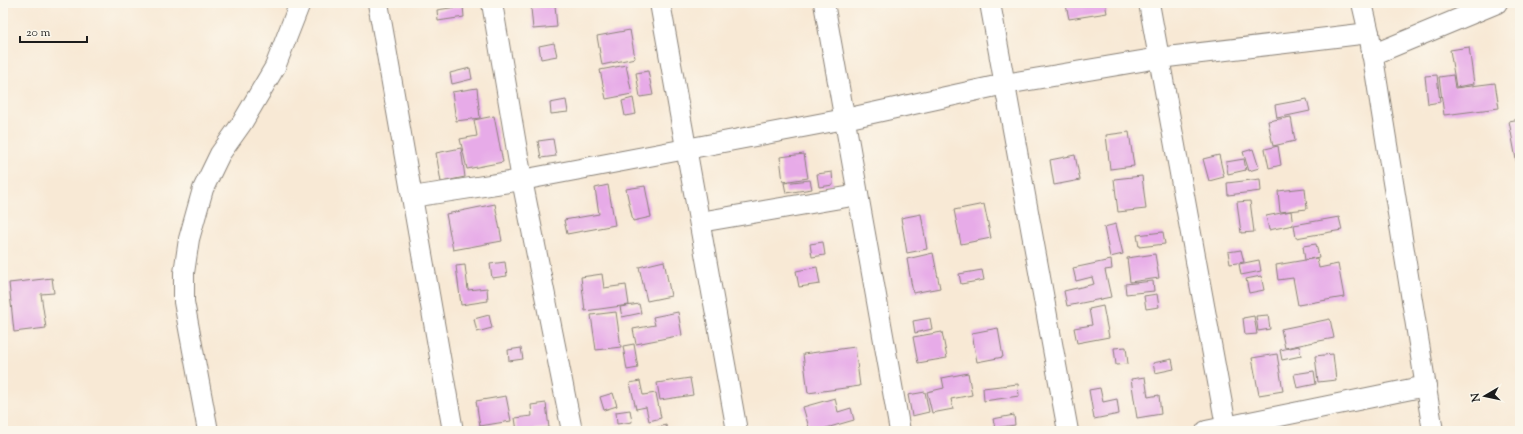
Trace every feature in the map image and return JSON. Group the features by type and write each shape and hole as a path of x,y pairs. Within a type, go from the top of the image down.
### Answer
{"street":[{"path":"208,431 184,302 184,273 189,239 203,189 220,154 242,123 275,67 300,3"},
{"path":"378,3 453,431"},
{"path":"492,3 522,180 572,431"},
{"path":"660,3 737,431"},
{"path":"824,3 900,431"},
{"path":"990,3 1068,431"},
{"path":"1148,3 1226,426"},
{"path":"1362,3 1372,55 1433,431"},
{"path":"1372,55 1497,3"},
{"path":"412,197 522,180 845,119 1005,84 1159,58 1368,33"},
{"path":"700,222 858,195"},
{"path":"1206,431 1426,386"}],"building":[{"path":"1079,3 1105,3 1107,13 1069,19 1066,5"},
{"path":"555,5 557,27 533,29 531,8"},
{"path":"463,6 464,17 438,21 437,10"},
{"path":"630,30 635,58 602,65 597,36"},
{"path":"554,43 557,56 541,59 539,46"},
{"path":"1469,47 1474,84 1456,87 1450,50"},
{"path":"626,65 632,94 606,99 600,70"},
{"path":"470,68 472,79 452,84 450,73"},
{"path":"648,71 653,95 640,97 636,73"},
{"path":"1437,75 1440,102 1428,104 1425,76"},
{"path":"1453,75 1455,88 1495,83 1499,108 1444,115 1439,77"},
{"path":"477,88 480,118 456,121 452,92"},
{"path":"633,98 636,114 625,116 622,101"},
{"path":"1307,99 1310,111 1277,118 1275,105"},
{"path":"566,100 568,112 551,114 550,103"},
{"path":"494,116 503,162 467,169 460,139 477,136 474,120"},
{"path":"1291,117 1295,141 1273,146 1268,121"},
{"path":"1520,119 1520,176 1519,176 1509,121"},
{"path":"1129,132 1134,166 1110,169 1106,135"},
{"path":"553,139 556,156 541,158 538,141"},
{"path":"1278,146 1281,165 1269,168 1265,149"},
{"path":"461,148 465,177 441,182 436,153"},
{"path":"1253,149 1259,168 1249,171 1243,152"},
{"path":"804,154 808,178 783,182 780,157"},
{"path":"1075,155 1080,180 1054,185 1050,160"},
{"path":"1219,155 1224,177 1209,181 1203,159"},
{"path":"1244,159 1246,170 1228,174 1226,162"},
{"path":"832,172 833,185 819,187 817,174"},
{"path":"1142,176 1146,209 1118,212 1114,179"},
{"path":"1260,179 1261,191 1228,195 1227,183"},
{"path":"810,180 812,189 786,193 784,183"},
{"path":"608,185 615,225 567,234 564,220 599,214 595,188"},
{"path":"645,186 651,217 633,221 626,189"},
{"path":"1305,188 1307,209 1280,212 1278,191"},
{"path":"1250,201 1254,232 1241,233 1237,202"},
{"path":"495,204 502,241 453,250 446,214"},
{"path":"984,204 991,238 961,244 954,210"},
{"path":"1291,211 1293,225 1269,230 1266,216"},
{"path":"921,214 927,249 907,253 901,218"},
{"path":"1339,217 1342,230 1296,238 1294,225"},
{"path":"1116,224 1123,254 1110,257 1104,227"},
{"path":"1163,232 1165,244 1139,247 1137,235"},
{"path":"823,242 825,255 812,257 810,244"},
{"path":"1316,244 1319,257 1305,260 1303,246"},
{"path":"1241,250 1244,262 1230,264 1228,252"},
{"path":"933,253 940,288 913,293 907,259"},
{"path":"1155,254 1159,278 1130,282 1127,258"},
{"path":"1317,258 1319,268 1338,264 1344,297 1298,305 1293,278 1278,280 1276,265"},
{"path":"1111,260 1112,269 1105,270 1111,297 1067,306 1064,291 1094,284 1092,277 1076,281 1073,268"},
{"path":"1259,260 1261,271 1241,275 1239,264"},
{"path":"664,261 671,296 647,301 639,267"},
{"path":"505,262 507,276 492,278 490,264"},
{"path":"465,265 468,290 487,288 488,301 461,305 456,266"},
{"path":"817,267 820,284 799,287 796,271"},
{"path":"982,270 984,280 961,284 959,274"},
{"path":"602,274 604,288 626,285 629,305 585,311 581,277"},
{"path":"1261,276 1264,290 1249,293 1246,279"},
{"path":"52,278 54,293 41,294 46,328 14,332 9,283"},
{"path":"1153,281 1154,291 1126,294 1125,284"},
{"path":"1157,294 1159,307 1146,309 1144,296"},
{"path":"639,304 641,313 622,317 620,307"},
{"path":"1103,306 1109,337 1077,343 1074,328 1092,325 1089,309"},
{"path":"616,312 621,347 596,350 591,315"},
{"path":"678,312 682,335 636,344 633,329 655,325 653,317"},
{"path":"489,315 492,328 477,332 474,319"},
{"path":"1268,315 1270,329 1258,331 1256,316"},
{"path":"1254,316 1257,334 1245,335 1243,318"},
{"path":"930,318 932,329 915,333 913,321"},
{"path":"1330,319 1334,338 1285,348 1281,329"},
{"path":"998,328 1003,357 977,362 972,333"},
{"path":"942,332 947,358 918,363 913,337"},
{"path":"634,344 638,368 627,370 623,346"},
{"path":"1299,346 1301,356 1282,360 1280,350"},
{"path":"855,347 860,386 808,393 803,354"},
{"path":"1126,347 1128,364 1116,365 1114,348"},
{"path":"521,348 523,359 509,361 508,350"},
{"path":"1277,354 1283,391 1259,395 1252,358"},
{"path":"1333,354 1336,380 1318,382 1315,356"},
{"path":"1172,359 1174,369 1155,373 1153,363"},
{"path":"1314,371 1316,384 1297,388 1294,374"},
{"path":"968,373 972,395 951,399 953,409 932,413 927,392 944,388 942,378"},
{"path":"1145,377 1148,397 1159,395 1161,414 1137,418 1131,379"},
{"path":"690,378 693,395 660,400 657,383"},
{"path":"640,381 643,395 656,393 661,418 649,421 646,407 636,409 630,383"},
{"path":"1018,384 1019,396 984,401 983,388"},
{"path":"1100,388 1103,402 1117,399 1119,414 1094,419 1089,390"},
{"path":"925,392 929,412 912,416 908,395"},
{"path":"613,393 617,406 604,410 600,397"},
{"path":"506,396 511,421 480,426 476,401"},
{"path":"835,398 838,412 851,408 854,420 816,431 810,431 803,407"},
{"path":"546,403 549,428 517,431 515,418 532,416 531,405"},
{"path":"630,410 632,422 617,424 616,412"},
{"path":"1014,415 1015,425 995,428 993,419"},
{"path":"666,425 667,431 651,431 651,429"}]}
